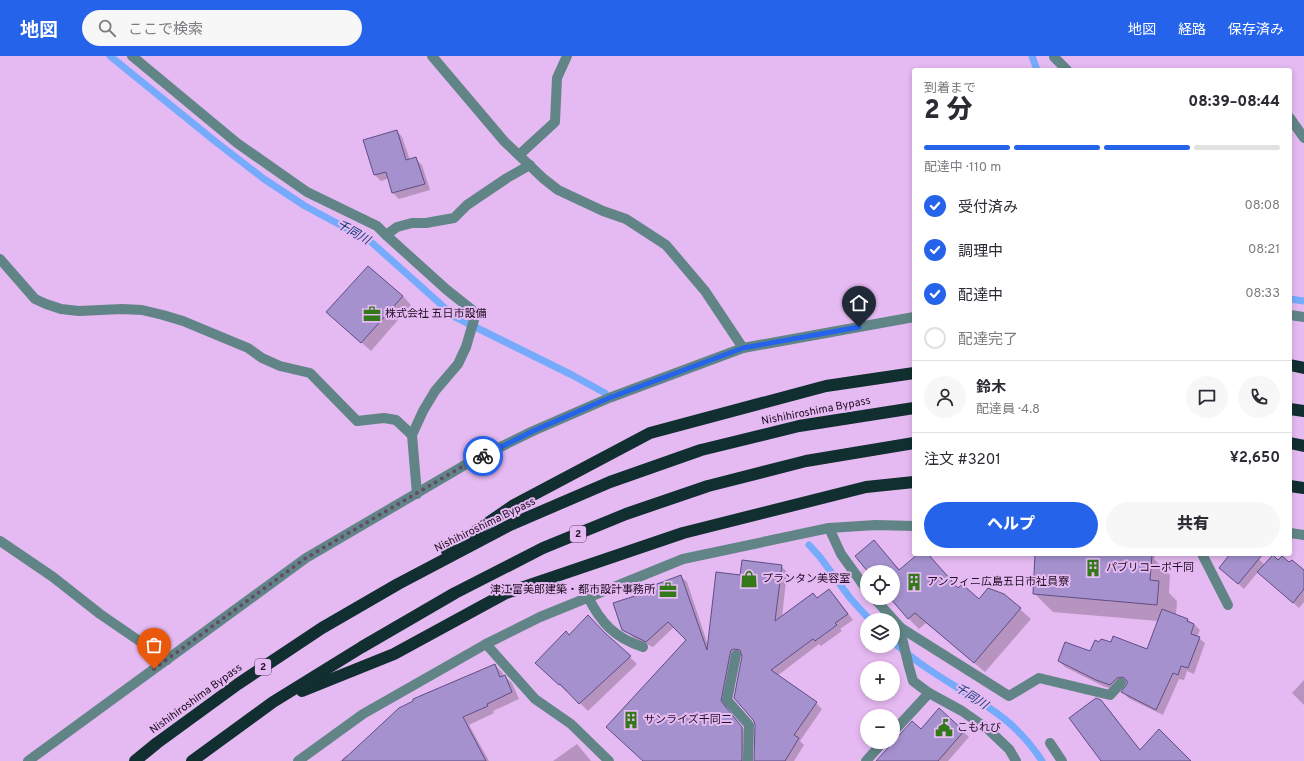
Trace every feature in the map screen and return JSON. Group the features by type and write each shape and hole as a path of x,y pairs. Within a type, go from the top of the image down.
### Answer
{"highway":[{"path":"1292,366 1304,368"},
{"name":"2","path":"398,584 514,505 650,433 826,386 912,373"},
{"name":"Nishihiroshima Bypass","path":"135,761 157,743 238,684 322,628 398,584 510,525 610,482 701,450 799,426 912,408"},
{"path":"1292,409 1304,412"},
{"name":"2","path":"192,761 273,702 362,647 454,593 543,548 626,514 708,486 806,461 912,442"},
{"path":"1292,443 1304,446"},
{"name":"2","path":"273,702 394,654 506,593 683,533 866,487 912,482"},
{"path":"1292,486 1304,488"}],"street":[{"path":"132,56 237,143 307,192 378,226 447,290 476,313 466,347 458,364 435,391 423,410 412,435 417,494"},
{"path":"432,56 504,141 558,190 603,211 626,219 666,244 705,291 743,348"},
{"path":"519,155 555,122 557,78 567,56"},
{"path":"1054,57 1058,68"},
{"path":"1054,57 1065,68"},
{"path":"1292,121 1304,138"},
{"path":"386,235 397,226 454,218 467,205 507,178 530,165"},
{"path":"0,259 35,299 46,304 61,309 79,311 122,309 142,310 183,321 248,348 262,358 280,366 310,373 357,421 384,418 396,420 412,435"},
{"path":"1292,315 1304,317"},
{"path":"28,761 306,558 470,462 533,431 609,398 743,348 912,317"},
{"path":"298,761 363,714 486,644 540,616 683,559 829,528 876,525 912,526"},
{"path":"829,528 840,554 860,581"},
{"path":"1292,534 1304,535"},
{"path":"0,542 53,577 100,614 167,660"},
{"path":"1203,556 1228,604"},
{"path":"588,597 595,612 604,624 614,633 643,647"},
{"path":"879,605 901,633 1009,696 1039,678 1110,695 1121,683"},
{"path":"901,633 908,667 913,680 929,693 962,711 989,730 1009,749 1016,761"},
{"path":"486,644 535,699 571,724 609,761"},
{"path":"736,655 727,700 749,725 748,761"},
{"path":"900,724 929,693"},
{"path":"1050,743 1062,761"},
{"path":"866,761 877,749"}],"building":[{"path":"397,130 406,160 416,157 425,184 392,193 386,172 374,175 363,140"},
{"path":"368,266 403,296 361,343 326,312"},
{"path":"874,540 895,565 862,565 855,556"},
{"path":"916,556 930,556 958,588 962,584 979,599 988,588 1004,594 1021,608 974,663 915,613 908,619 896,605 900,605 900,569"},
{"name":"パブリコーポ千同","path":"1035,556 1152,556 1150,580 1159,581 1157,605 1033,594"},
{"path":"1228,556 1261,556 1238,584 1219,568"},
{"path":"1272,556 1278,560 1282,556 1289,562 1292,560 1304,570 1304,589 1293,603 1257,572"},
{"path":"742,560 782,565 775,621 813,593 817,598 829,589 848,614 835,623 837,625 815,641 813,639 771,670 817,702 794,735 799,738 785,761 754,761 754,721 734,698 742,656 740,650 731,650 721,701 742,727 742,761 643,761 606,727 686,640 668,622 646,642 622,630 613,603 650,591 649,587 681,575 707,650 716,572 740,575"},
{"path":"1162,609 1188,619 1187,621 1194,624 1191,634 1200,637 1188,668 1181,666 1178,675 1173,673 1156,710 1121,692 1127,684 1127,681 1123,677 1117,678 1110,685 1096,680 1058,661 1065,642 1090,651 1095,640 1099,642 1101,639 1111,642 1113,636 1147,649"},
{"path":"588,615 605,633 631,656 579,704 560,684 559,685 535,663 566,631 569,635"},
{"path":"495,664 500,677 505,675 512,692 487,704 488,706 463,717 486,761 342,761 399,708 413,701 413,699"},
{"path":"1096,698 1101,700 1140,750 1159,729 1191,761 1101,761 1069,718"},
{"path":"939,708 964,731 938,761 876,761 887,749 900,749 900,734 912,721 921,729"}],"waterway":[{"name":"千同川","path":"110,56 264,179 305,206 370,241 455,317 605,393"},
{"path":"1032,56 1036,68"},
{"path":"1292,299 1304,301"},
{"name":"千同川","path":"809,545 820,557 850,598 864,613"},
{"name":"千同川","path":"900,648 920,663 1002,717 1030,744 1042,761"}],"way so far":[{"path":"154,669 306,558 362,524 483,456"}],"place":[{"name":"株式会社 五日市設備","path":"372,314"},
{"name":"パブリコーポ千同","path":"1093,568"},
{"name":"プランタン美容室","path":"749,579"},
{"name":"アンフィニ広島五日市社員寮","path":"914,582"},
{"name":"津江富美郎建築・都市設計事務所","path":"668,590"},
{"name":"サンライズ千同二","path":"631,720"},
{"name":"こもれび","path":"944,728"}],"route":[{"path":"483,456 533,431 609,398 743,348 859,327"}]}
